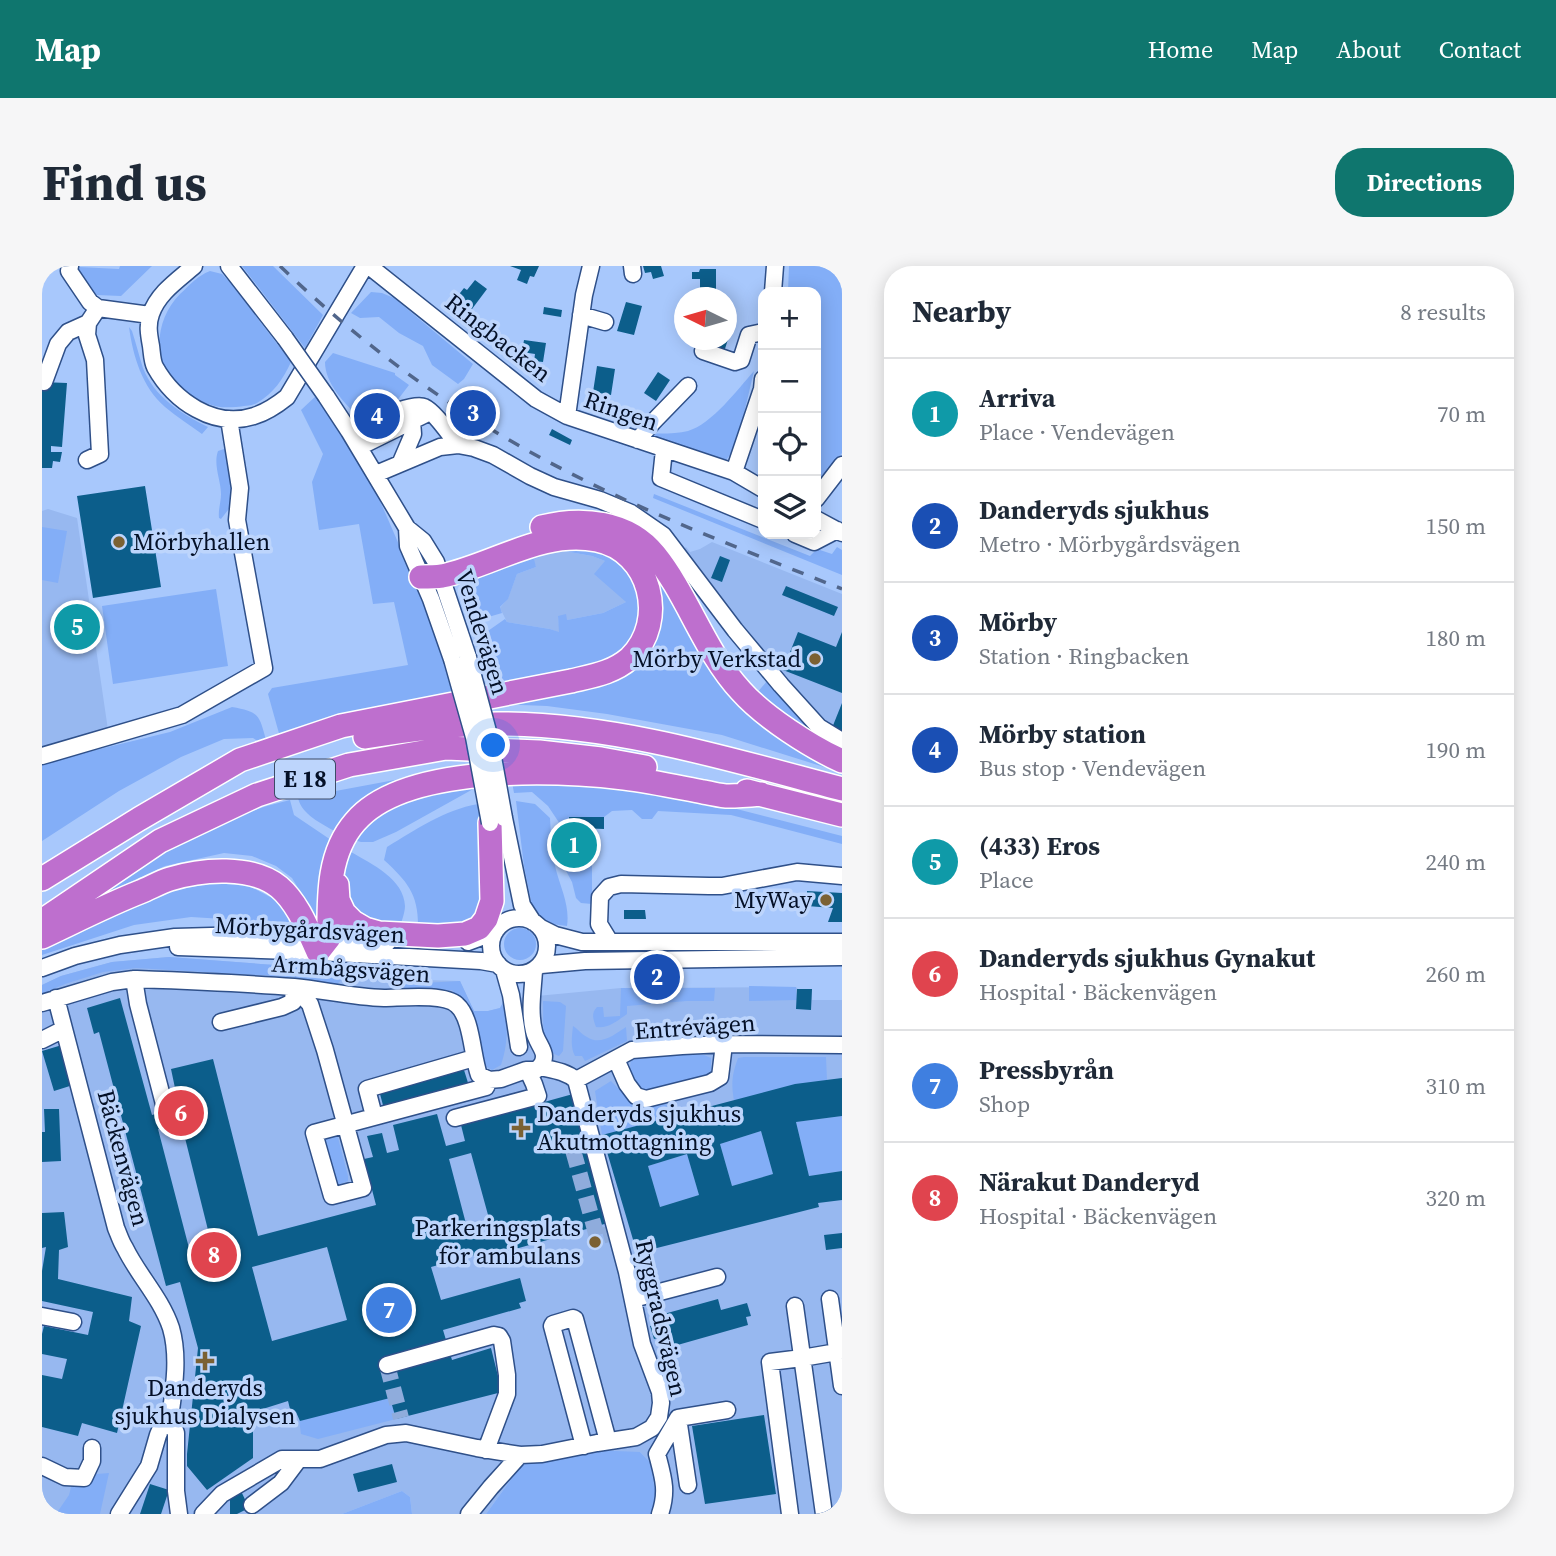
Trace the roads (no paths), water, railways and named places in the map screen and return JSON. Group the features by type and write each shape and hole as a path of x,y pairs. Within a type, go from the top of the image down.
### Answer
{"highway":[{"path":"433,572 526,532 555,524 589,522 624,531 655,554 714,656 741,692 777,722 842,761"},
{"path":"188,791 240,760 341,726 609,672 629,659 642,643 650,618 650,590 638,566 622,550 599,540 569,537 542,542 433,572"},
{"name":"E 18","path":"42,879 188,791 344,741 420,728 508,724 603,732 685,748 842,789"},
{"name":"E 18","path":"42,921 160,841 257,795 349,765 446,748 539,752 601,759 665,771 842,815"},
{"path":"319,943 330,880 340,846 353,824 367,809 422,785 460,777 522,772 625,778 728,796 761,794"},
{"path":"335,864 338,900 353,922 365,929 380,933 438,936 465,934 479,928 486,919 492,901 497,820"},
{"path":"42,937 170,879 207,872 242,872 256,875 278,887 293,902 319,943"}],"street":[{"path":"70,266 69,271 90,302 98,308 150,316"},
{"path":"194,266 167,289 150,316 148,331 153,365 178,397 198,411 229,419 253,417 271,409 287,397 367,266"},
{"name":"Vendevägen","path":"229,266 326,396 407,528 408,546 433,572 460,658 474,737 522,905 537,925"},
{"name":"Ringbacken","path":"367,266 536,399 567,416"},
{"name":"Ringen","path":"591,266 584,295 567,416 734,472 758,486"},
{"path":"773,287 775,266"},
{"path":"87,460 100,454 95,360 86,335 88,323 98,308"},
{"path":"581,315 605,322"},
{"path":"44,382 58,344 68,332 88,323"},
{"path":"703,351 735,362 741,360 749,335 758,333"},
{"path":"638,440 688,386"},
{"path":"734,472 758,401"},
{"path":"349,431 416,405 430,412 458,444"},
{"path":"359,447 430,412"},
{"path":"42,756 182,715 264,668 237,520 240,488 229,419"},
{"path":"401,462 413,434 412,421"},
{"path":"376,474 440,446 458,444 493,455 554,487 600,500 631,513 663,535 780,685 819,727 842,741"},
{"path":"664,450 661,478 758,518"},
{"path":"821,492 842,465"},
{"path":"821,522 840,532"},
{"path":"807,539 814,542 840,532"},
{"name":"Vendevägen","path":"497,820 502,910 498,928"},
{"path":"610,942 599,924 600,897 609,887 621,884 722,886 797,872 842,876"},
{"path":"455,1118 537,1096 531,1063 512,995 492,952 492,941 498,928 510,920 521,918 555,935 582,942 842,942"},
{"path":"501,967 514,974 525,974 537,967 546,956 547,941 537,925"},
{"name":"Mörbygårdsvägen","path":"319,943 453,945 474,941 498,928"},
{"name":"Mörbygårdsvägen","path":"42,968 75,956 120,945 187,937 247,935 481,961 501,967"},
{"path":"537,967 585,961 842,957"},
{"path":"531,1063 531,998 537,967"},
{"path":"134,979 144,1003 164,1104"},
{"name":"Armbågsvägen","path":"49,1001 112,982 134,979 294,987 361,997 449,1000 456,1003 468,1024 479,1075 489,1080"},
{"path":"294,987 310,1004 346,1124 363,1188 332,1196 314,1133 346,1124 374,1116 486,1087 489,1080 501,1079 531,1063 560,1071 576,1080"},
{"path":"221,1022 293,1002 294,987"},
{"name":"Bäckenvägen","path":"49,1001 64,1029 116,1228 143,1285 163,1310 171,1329 175,1354 175,1386 169,1425 161,1428 149,1466 119,1514"},
{"path":"42,1040 64,1029"},
{"path":"616,1059 626,1084 636,1096 646,1099 710,1083 720,1077 724,1044"},
{"name":"Entrévägen","path":"576,1080 632,1050 724,1044 842,1045"},
{"path":"374,1116 367,1089 474,1058"},
{"name":"Ryggradsvägen","path":"203,1514 222,1494 282,1459 320,1459 386,1435 404,1425 486,1450 520,1455 542,1454 636,1437 652,1428 659,1416 660,1392 642,1344 627,1272 576,1080"},
{"path":"633,1299 718,1277"},
{"path":"830,1299 842,1385"},
{"path":"795,1306 824,1514"},
{"path":"42,1316 73,1322"},
{"path":"584,1446 552,1326 573,1318 608,1441"},
{"path":"387,1365 494,1335 499,1336 507,1375 507,1394 486,1450"},
{"path":"790,1514 770,1362 837,1352"},
{"path":"660,1514 665,1501 664,1480 657,1454 678,1419 727,1410"},
{"path":"678,1419 688,1485"},
{"path":"169,1425 176,1433 176,1491 179,1514"},
{"path":"42,1466 65,1477 84,1478 92,1461 92,1448"},
{"path":"468,1514 520,1455"},
{"path":"252,1505 281,1483 299,1459"}],"tunnel":[{"path":"591,1135 573,1150 597,1237 617,1232"},
{"path":"387,1365 401,1418"}],"railway":[{"path":"280,266 346,325 416,380 529,451 635,504 842,589"}],"place":[{"name":"Mörby","path":"473,413"},
{"name":"Mörby station","path":"377,416"},
{"name":"Mörbyhallen","path":"119,542"},
{"name":"(433) Eros","path":"77,627"},
{"name":"Mörby Verkstad","path":"815,659"},
{"name":"Arriva","path":"574,845"},
{"name":"MyWay","path":"826,900"},
{"name":"Danderyds sjukhus","path":"657,977"},
{"name":"Danderyds sjukhus Gynakut","path":"181,1113"},
{"name":"Danderyds sjukhus Akutmottagning","path":"521,1128"},
{"name":"Parkeringsplats för ambulans","path":"595,1242"},
{"name":"Närakut Danderyd","path":"214,1255"},
{"name":"Pressbyrån","path":"389,1310"},
{"name":"Danderyds sjukhus Dialysen","path":"205,1361"}]}
